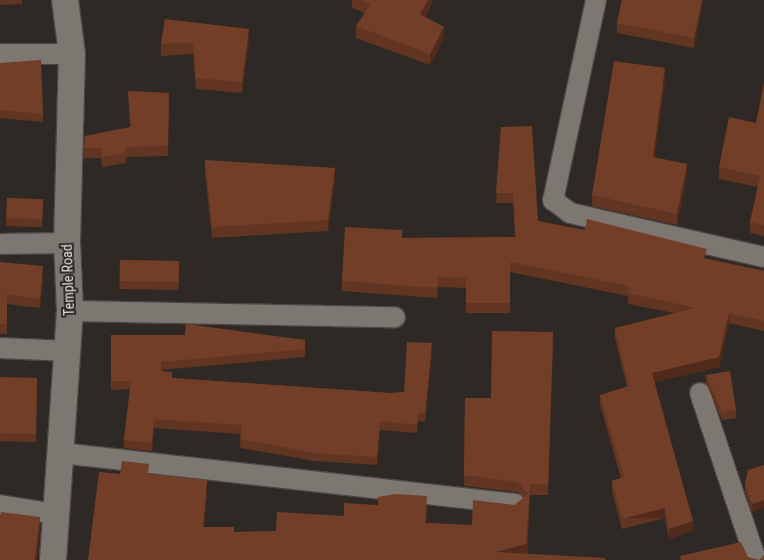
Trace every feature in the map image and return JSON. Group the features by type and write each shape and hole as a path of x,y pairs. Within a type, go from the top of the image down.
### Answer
{"street":[{"name":"Temple Road","path":"53,560 70,311 67,243 72,54 65,0"},
{"path":"596,0 553,200 570,213 764,257"},
{"path":"0,54 72,54"},
{"path":"0,244 67,243"},
{"path":"70,311 395,316"},
{"path":"0,348 68,351"},
{"path":"700,394 756,560"},
{"path":"60,453 516,504"},
{"path":"0,505 55,514"}],"building":[{"path":"360,0 428,0 420,14 444,27 430,54 356,26 371,4"},
{"path":"622,0 702,0 694,38 617,23"},
{"path":"165,19 249,29 242,82 196,78 193,43 161,44"},
{"path":"41,60 43,114 0,110 0,63"},
{"path":"614,61 665,68 653,157 687,164 677,214 592,195"},
{"path":"764,84 764,225 750,222 760,176 719,167 729,117 756,123"},
{"path":"128,91 169,93 168,146 125,147 126,153 102,157 101,148 84,148 85,136 131,127"},
{"path":"532,126 538,221 585,230 587,219 707,249 704,258 764,271 764,321 729,313 719,357 652,373 693,521 669,529 665,508 622,519 612,481 624,477 600,395 629,386 615,328 696,308 628,293 629,286 510,262 510,303 466,303 466,278 438,277 437,288 342,281 345,227 402,230 402,238 516,237 513,193 496,193 501,127"},
{"path":"205,160 335,168 328,220 212,227"},
{"path":"7,198 43,199 42,219 6,218"},
{"path":"120,260 179,261 179,282 120,281"},
{"path":"0,262 43,266 40,299 7,294 7,325 0,324"},
{"path":"186,324 305,340 305,349 161,362 161,371 172,372 172,378 390,393 404,392 407,342 432,343 425,414 418,413 417,425 380,421 377,457 315,453 240,439 242,425 154,419 152,443 124,440 131,381 111,381 111,335 185,335"},
{"path":"492,331 553,332 548,485 530,484 526,544 496,552 605,558 605,560 88,560 99,472 120,474 122,461 149,464 148,474 207,480 203,527 234,527 234,532 276,531 277,512 344,516 344,503 378,505 378,497 396,494 427,496 425,523 472,525 473,500 515,505 528,494 518,482 464,475 465,398 491,398"},
{"path":"730,371 736,410 722,412 706,375"},
{"path":"0,377 37,378 36,434 0,433"},
{"path":"764,465 764,500 752,504 745,483 748,470"},
{"path":"1,512 40,517 35,560 0,560"},
{"path":"741,542 748,557 759,560 681,560 680,556"}]}
